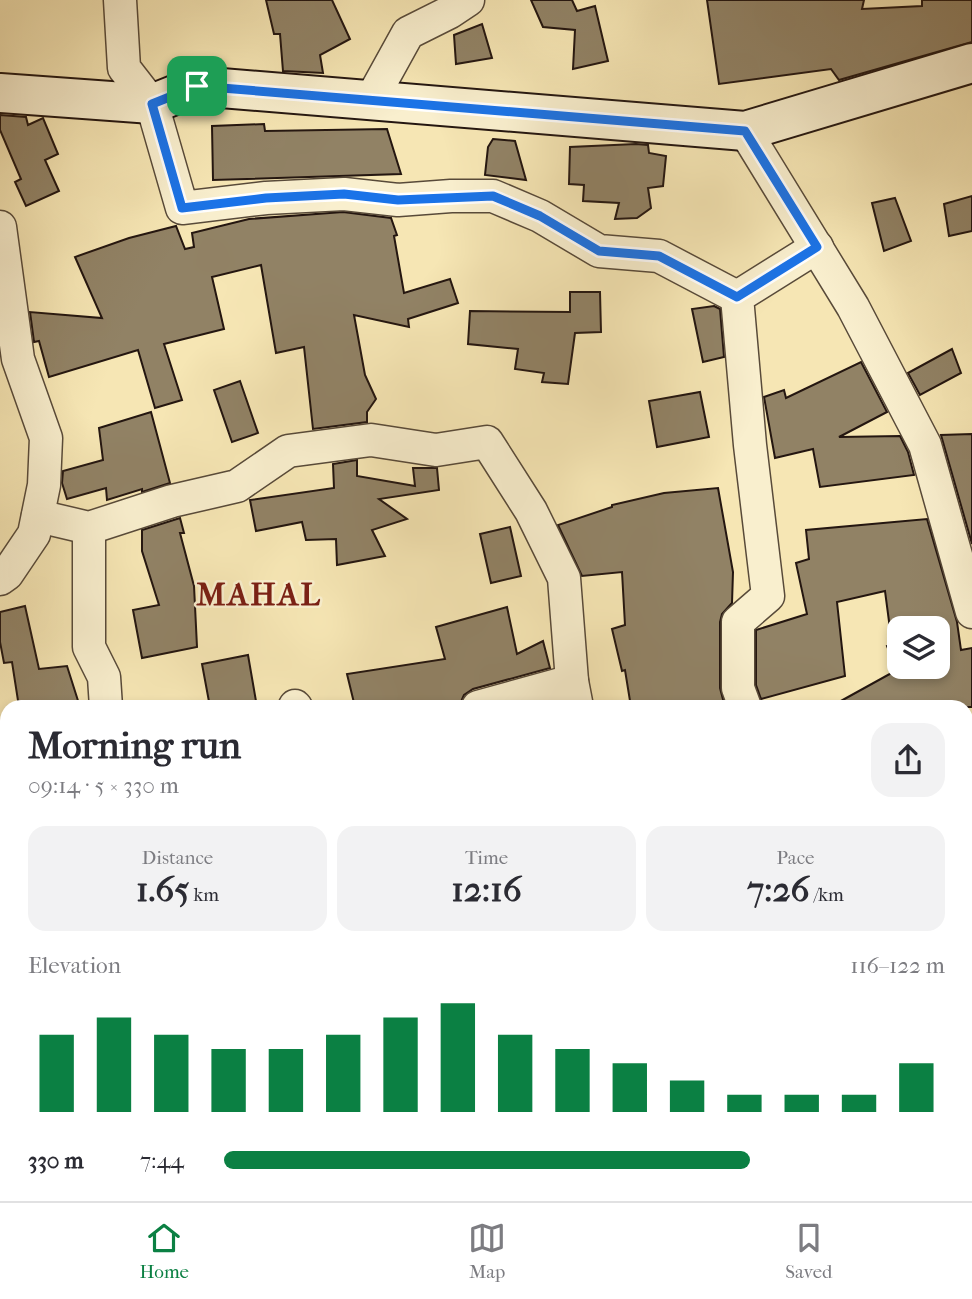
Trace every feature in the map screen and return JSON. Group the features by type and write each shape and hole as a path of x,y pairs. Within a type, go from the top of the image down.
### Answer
{"street":[{"path":"120,0 124,68 152,104 182,208 266,198 344,194 398,200 493,196 540,216 599,251 659,256 737,297"},
{"path":"372,100 408,33 468,0"},
{"path":"0,93 152,104 197,86 745,131 972,64"},
{"path":"745,131 853,307 925,445 972,612"},
{"path":"0,227 18,359 46,439 44,485 34,534 7,574 0,579"},
{"path":"737,297 817,247"},
{"path":"737,297 750,445 768,596 738,622 738,688 742,700"},
{"path":"38,516 89,528 172,501 237,486 288,451 371,440 436,450 487,442 531,511 564,578 574,694 530,700"},
{"path":"89,528 89,647 104,677 106,700"}],"building":[{"path":"266,0 332,0 350,39 320,55 323,73 283,71 280,34 274,34"},
{"path":"531,0 572,0 577,11 595,6 608,61 573,69 575,30 543,27"},
{"path":"707,0 864,0 862,9 922,6 922,0 972,0 972,42 839,80 831,69 719,84"},
{"path":"482,24 492,58 456,64 454,35"},
{"path":"0,115 26,117 28,125 43,118 58,154 45,160 59,191 26,206 15,182 21,179 0,130"},
{"path":"264,124 265,131 387,129 401,174 213,180 212,126"},
{"path":"493,139 515,141 526,180 485,175 488,147"},
{"path":"648,145 649,153 666,156 663,186 648,188 651,208 637,218 615,219 619,203 583,201 584,185 569,184 570,147"},
{"path":"972,196 972,231 949,236 944,204"},
{"path":"895,198 911,241 884,251 872,203"},
{"path":"343,212 391,218 397,235 394,236 404,293 450,279 458,303 408,319 409,327 354,315 365,375 376,399 367,412 367,422 313,429 304,347 276,353 261,265 212,277 224,329 164,344 182,400 155,408 138,350 49,377 39,341 34,342 30,312 102,318 75,257 129,238 176,226 185,249 194,247 192,233 249,219"},
{"path":"570,292 600,292 601,332 575,333 568,384 542,382 544,373 515,369 518,349 468,344 470,311 570,312"},
{"path":"714,306 720,309 724,357 703,362 692,309"},
{"path":"952,349 961,373 920,395 908,373"},
{"path":"861,362 887,412 839,437 900,436 908,452 914,475 820,487 813,449 775,458 764,397 784,390 786,398"},
{"path":"240,381 258,433 232,442 214,390"},
{"path":"700,392 709,437 657,447 649,401"},
{"path":"151,412 170,483 107,500 106,488 67,499 62,483 63,471 103,460 99,428"},
{"path":"972,434 972,544 941,435"},
{"path":"357,460 357,476 415,486 413,468 437,468 439,490 379,499 407,519 372,530 385,556 337,565 336,539 306,540 302,522 256,531 250,500 334,488 333,464"},
{"path":"718,488 733,572 732,603 722,614 720,622 720,688 723,700 630,700 625,670 622,671 612,629 625,625 622,572 582,576 558,525 612,505 664,493"},
{"path":"180,518 184,533 180,533 194,586 197,647 142,658 133,610 159,605 142,551 142,530"},
{"path":"927,519 957,622 961,650 972,648 972,700 843,700 887,676 887,679 950,679 950,616 888,616 885,591 837,602 845,676 761,699 756,685 756,630 807,614 796,563 809,559 806,530"},
{"path":"510,527 521,576 491,583 480,534"},
{"path":"25,606 39,669 67,666 78,700 18,700 12,662 4,663 0,642 0,612"},
{"path":"507,607 517,654 543,641 550,668 473,689 462,700 353,700 347,674 445,659 436,627"},
{"path":"248,655 256,700 209,700 202,664"}],"district":[{"name":"MAHAL","path":"259,594"}],"route":[{"path":"197,86 745,131 817,247 737,297 659,256 599,251 540,216 493,196 398,200 344,194 266,198 182,208 152,104 197,86"}]}
